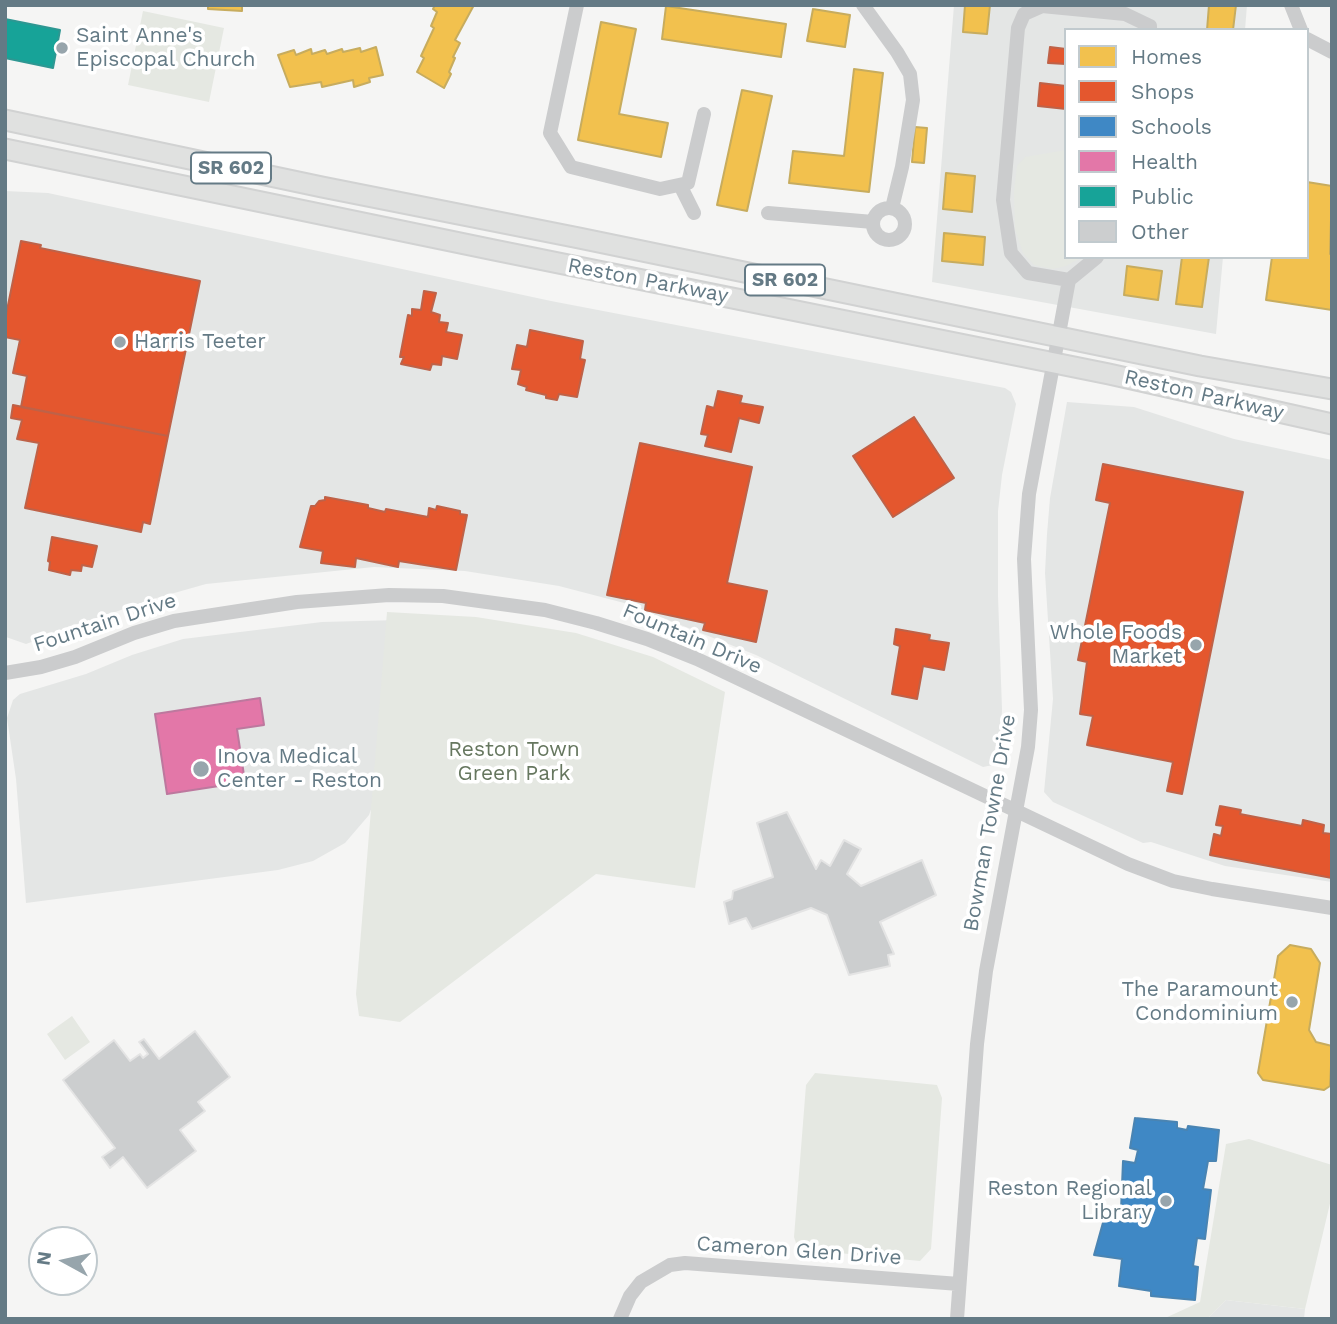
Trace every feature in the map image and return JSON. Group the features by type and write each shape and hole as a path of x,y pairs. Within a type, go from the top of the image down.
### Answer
{"main road":[{"name":"Reston Parkway","path":"5,120 308,185 1332,389"},
{"name":"Reston Parkway","path":"5,149 1224,398 1332,424"}],"street":[{"path":"576,5 550,133 571,166 660,189 688,183 704,114"},
{"path":"863,5 910,74 913,100 892,208"},
{"path":"1291,5 1300,28"},
{"path":"1095,259 1069,280 1028,273 1010,253 1003,200 1018,28 1024,14 1042,6 1125,14 1150,28"},
{"path":"1309,40 1332,52"},
{"path":"680,186 694,213"},
{"path":"892,208 900,211 906,226 896,239 887,240 879,237 873,222 876,214 883,209 892,208"},
{"path":"768,213 873,222"},
{"name":"Bowman Towne Drive","path":"957,1319 976,1044 986,971 1028,747 1031,710 1024,559 1026,521 1052,363 1069,280"},
{"name":"Fountain Drive","path":"5,673 41,667 75,657 134,633 207,614 297,602 388,595 443,596 545,610 596,622 697,659 1128,864 1173,881 1212,890 1332,908"},
{"name":"Cameron Glen Drive","path":"620,1319 630,1296 641,1282 670,1265 685,1263 959,1284"}],"shaded area":[{"path":"954,5 1247,5 1245,28 1064,28 1064,259 1223,259 1216,334 932,282"},
{"path":"5,191 48,193 551,301 1005,388 1011,392 1016,404 998,511 1002,709 1000,755 993,765 983,767 756,655 628,604 559,586 465,571 374,567 206,584 146,601 26,644 6,637"},
{"path":"1067,402 1134,407 1234,439 1332,460 1332,882 1225,866 1151,842 1143,843 1053,802 1044,792 1053,699 1045,573 1047,534 1050,498"},
{"name":"Inova Medical Center - Reston","path":"400,620 390,759 369,815 345,843 313,861 278,870 26,903 16,779 7,718 13,700 20,694 86,674 132,655 183,639 322,622"},
{"path":"1226,1300 1305,1309 1304,1319 1207,1319"}],"green space":[{"path":"143,11 224,28 209,102 128,85"},
{"path":"1064,150 1064,259 1078,259 1066,266 1053,269 1034,265 1023,253 1015,229 1014,192 1017,166 1025,157"},
{"name":"Reston Town Green Park","path":"387,612 476,617 576,633 653,657 725,692 695,888 596,874 400,1022 359,1016 356,994"},
{"path":"72,1016 90,1042 65,1060 47,1034"},
{"path":"815,1073 937,1085 942,1098 931,1249 920,1261 798,1249 794,1237 806,1085"},
{"path":"1249,1139 1332,1165 1332,1195 1305,1309 1226,1300 1207,1319 1163,1319 1200,1302 1226,1144"}],"building: Homes":[{"path":"208,5 242,5 242,11 208,9"},
{"path":"435,5 474,5 455,40 460,43 444,88 417,72 434,28 431,26 437,12 433,9"},
{"path":"965,5 990,5 987,34 963,32"},
{"path":"1209,5 1236,5 1233,28 1207,28"},
{"path":"666,6 786,24 781,57 662,39"},
{"path":"813,9 850,15 845,47 807,41"},
{"path":"601,22 636,29 619,114 668,123 661,157 578,140"},
{"path":"376,47 383,75 369,78 370,82 354,87 353,80 322,87 321,82 290,87 278,55 294,50 296,55 311,49 312,54 325,50 327,54 342,49 343,52 360,48 361,52"},
{"path":"854,69 883,73 869,192 789,183 793,151 844,156"},
{"path":"742,90 772,96 747,211 717,205"},
{"path":"915,127 927,128 924,163 912,162"},
{"path":"946,173 975,176 972,212 943,209"},
{"path":"1309,182 1332,186 1332,310 1266,300 1272,259 1309,259"},
{"path":"944,233 985,237 983,265 942,261"},
{"path":"1182,259 1209,259 1202,307 1176,304"},
{"path":"1127,266 1162,271 1158,300 1124,295"},
{"name":"The Paramount Condominium","path":"1290,945 1311,949 1320,963 1309,1030 1316,1042 1332,1046 1330,1086 1324,1090 1263,1080 1258,1073 1278,956"}],"building: Shops":[{"path":"1050,47 1064,49 1064,64 1048,63"},
{"path":"1040,83 1064,86 1064,109 1038,106"},
{"path":"21,241 41,245 40,248 200,281 168,436 21,407 27,376 13,373 20,340 5,337 5,320"},
{"path":"424,291 436,293 431,312 440,315 439,322 448,323 446,332 462,335 457,359 442,356 441,365 432,364 430,370 401,364 404,357 400,357 408,315 412,316 412,309 421,310"},
{"path":"530,330 583,341 580,359 585,360 577,397 559,394 557,400 546,398 546,395 526,390 527,387 518,384 521,370 512,369 517,345 527,347"},
{"path":"718,391 742,396 740,403 763,407 759,423 739,418 731,452 705,446 708,435 701,434 707,406 714,408"},
{"path":"13,405 168,436 150,524 143,522 141,532 25,508 39,443 17,439 22,420 11,418"},
{"path":"914,417 954,478 893,517 853,456"},
{"path":"640,443 752,467 727,583 767,591 756,642 703,630 705,623 645,610 646,603 607,595"},
{"path":"1103,464 1243,492 1182,794 1167,791 1173,762 1087,745 1093,716 1080,714 1087,662 1078,660 1110,503 1096,500"},
{"path":"325,497 368,505 368,508 385,512 386,509 428,517 429,508 436,510 437,506 460,511 460,514 467,515 456,570 399,561 398,567 356,558 355,567 321,563 323,551 300,547 311,506 325,500"},
{"path":"52,537 97,546 92,567 82,565 81,571 71,570 70,575 49,570"},
{"path":"896,629 930,635 929,640 949,643 944,670 923,666 917,699 892,694 900,646 894,644"},
{"path":"1220,806 1241,810 1240,814 1302,826 1303,820 1324,825 1323,833 1332,834 1332,878 1210,855 1214,834 1221,836 1223,826 1216,825"}],"building: Schools":[{"name":"Reston Regional Library","path":"1135,1118 1177,1122 1177,1128 1187,1130 1188,1126 1219,1130 1216,1161 1208,1161 1203,1189 1211,1190 1205,1239 1197,1238 1193,1266 1198,1267 1195,1300 1151,1296 1151,1291 1119,1286 1122,1259 1094,1255 1104,1219 1124,1222 1125,1211 1121,1210 1123,1161 1135,1163 1138,1150 1130,1148"}],"building: Health":[{"path":"260,698 264,725 237,729 245,782 167,794 155,714"}],"building: Public":[{"path":"5,19 60,30 53,68 5,58"}],"building: Other":[{"path":"787,812 816,869 821,860 830,866 844,840 861,849 847,874 861,886 922,860 936,895 880,922 894,954 888,955 890,966 849,975 827,915 811,908 752,929 746,918 729,924 724,902 732,899 733,891 773,877 757,823"},
{"path":"195,1031 230,1077 198,1102 205,1111 180,1130 196,1151 147,1188 123,1157 110,1168 102,1157 115,1148 63,1080 114,1040 130,1061 140,1054 143,1058 148,1054 139,1042 144,1039 159,1059"}],"place":[{"name":"Saint Anne's Episcopal Church","path":"62,48"},
{"name":"Harris Teeter","path":"120,342"},
{"name":"Whole Foods Market","path":"1196,645"},
{"name":"Inova Medical Center - Reston","path":"201,769"},
{"name":"The Paramount Condominium","path":"1292,1002"},
{"name":"Reston Regional Library","path":"1166,1201"}]}
